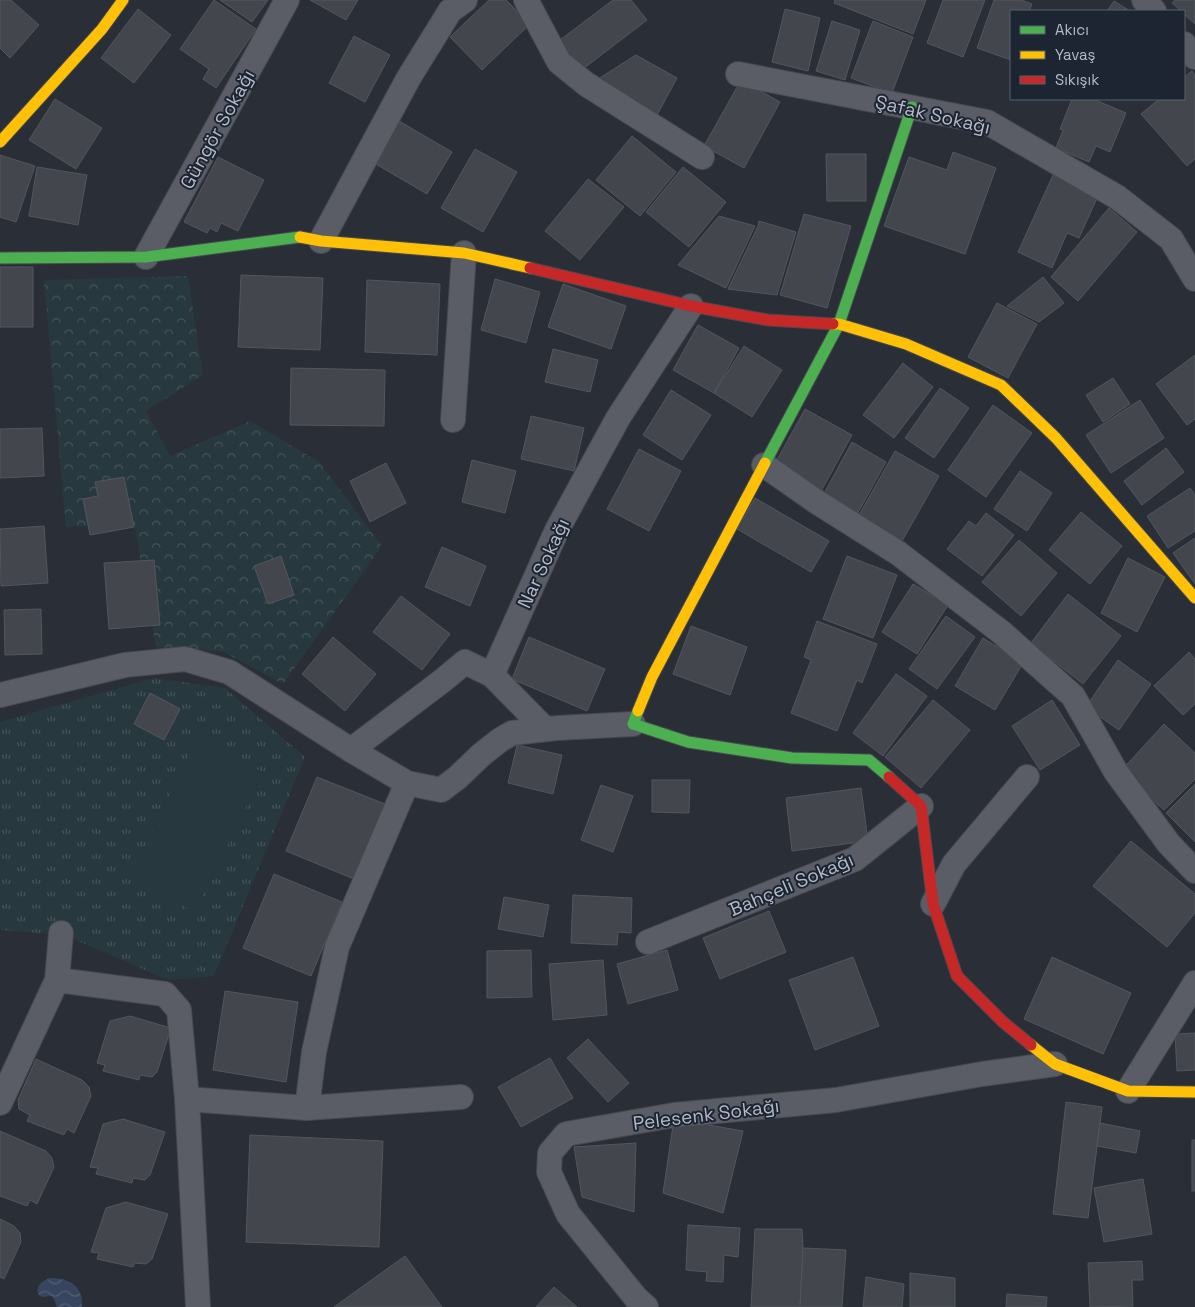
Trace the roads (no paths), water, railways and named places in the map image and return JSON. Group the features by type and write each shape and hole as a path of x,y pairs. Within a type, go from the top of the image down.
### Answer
{"street":[{"path":"0,142 102,29 123,0"},
{"name":"Güngör Sokağı","path":"146,257 287,0"},
{"path":"321,242 408,79 450,10 465,0"},
{"path":"526,0 559,62 586,84 702,157"},
{"path":"1144,0 1153,10"},
{"path":"1185,45 1195,57"},
{"name":"Şafak Sokağı","path":"738,74 987,122 1117,197 1171,239 1195,278"},
{"path":"633,724 652,677 839,324 912,107"},
{"path":"0,258 146,257 298,237 321,242 464,253 691,306 768,320 839,324 906,344 1002,386 1056,438 1195,598"},
{"path":"453,420 464,253"},
{"name":"Nar Sokağı","path":"492,675 557,530 618,418 691,306"},
{"path":"764,465 817,502 898,553 1001,632 1073,696 1116,772 1169,844 1195,871"},
{"path":"0,695 125,665 184,659 228,672 407,783 441,790 458,778 481,755 500,740 512,733 545,729 633,724 688,742 792,758 869,760 921,806 933,904 957,976 1003,1022 1056,1064 1128,1091 1195,1092"},
{"path":"351,750 465,662 492,675 545,729"},
{"path":"933,904 954,864 1027,777"},
{"path":"307,1108 314,1052 337,947 407,783"},
{"name":"Bahçeli Sokağı","path":"648,942 855,859 921,806"},
{"path":"0,1103 57,980 61,933"},
{"path":"57,980 165,994 179,1010 187,1098 198,1307"},
{"path":"1128,1091 1195,983"},
{"name":"Pelesenk Sokağı","path":"646,1307 636,1298 568,1214 549,1172 550,1153 566,1134 674,1115 836,1100 982,1074 1056,1064"},
{"path":"187,1098 307,1108 461,1097"}],"water":[{"path":"50,1278 57,1278 74,1285 81,1294 82,1307 57,1307 51,1296 42,1297 38,1294 40,1284"}]}
